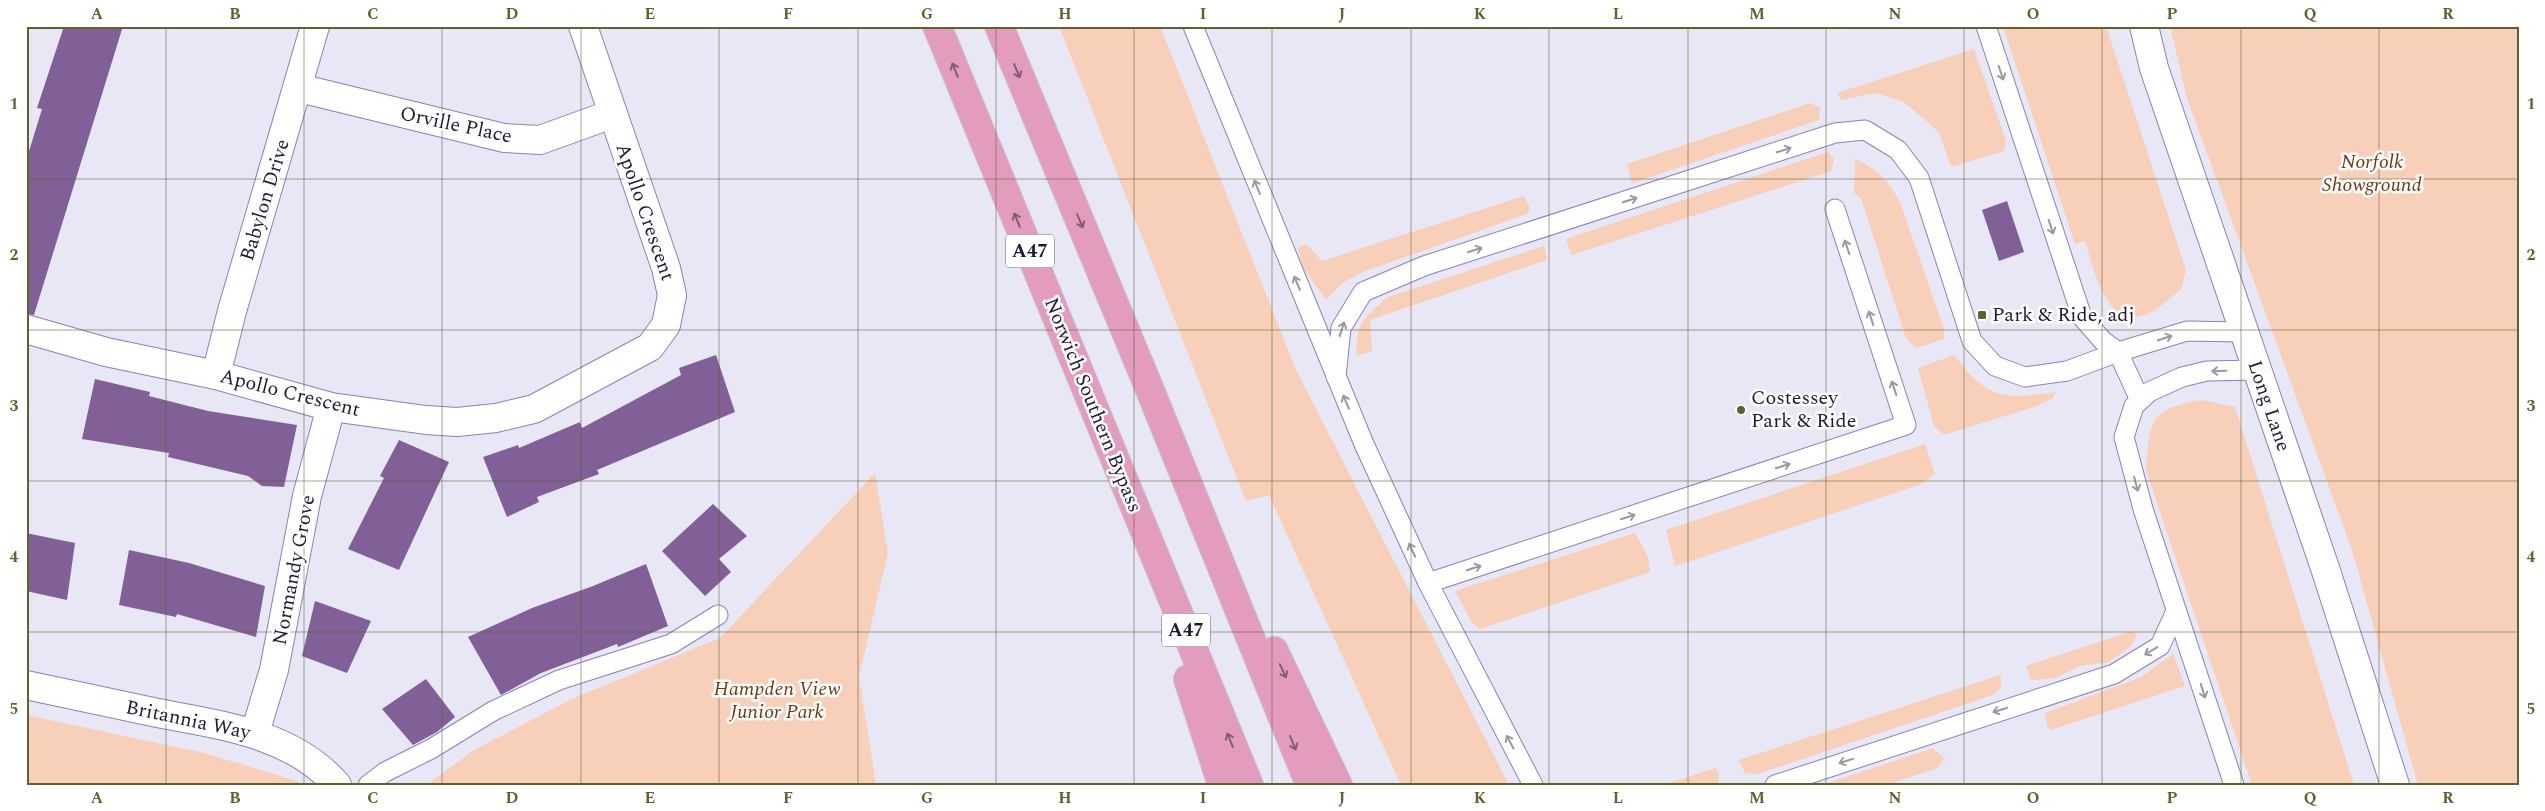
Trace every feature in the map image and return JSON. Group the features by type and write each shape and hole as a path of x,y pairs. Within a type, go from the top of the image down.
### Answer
{"highway":[{"name":"Norwich Southern Bypass","path":"937,26 1249,785"},
{"name":"A47","path":"999,26 1150,390 1310,785"},
{"name":"A47","path":"1150,390 1338,785"},
{"name":"A47","path":"1123,476 1222,785"}],"street":[{"name":"Babylon Drive","path":"216,375 232,311 315,26"},
{"name":"Apollo Crescent","path":"26,329 106,352 216,375 331,407 426,420 457,422 496,418 534,408 650,347 666,325 672,295 666,268 583,26"},
{"name":"Long Lane","path":"2144,26 2154,68 2325,568 2395,785"},
{"name":"Orville Place","path":"298,88 504,138 540,140 612,114"},
{"name":"Normandy Grove","path":"255,733 273,677 307,496 331,407"},
{"name":"Britannia Way","path":"26,685 255,733 297,752 328,774 337,785"}],"lane":[{"path":"1193,26 1336,377 1428,583 1533,785"},
{"path":"1986,26 2082,317 2104,341 2118,352 2140,400"},
{"path":"1336,377 1340,328 1363,292 1424,266 1835,133 1865,130 1898,150 1919,178 1972,341 1995,366 2025,377 2067,371 2118,352 2186,331 2243,332"},
{"path":"1428,583 1906,425 1835,209"},
{"path":"2234,785 2142,509 2124,437 2134,406 2149,392 2182,377 2207,371 2256,370"},
{"path":"1775,785 2114,674 2160,646 2176,611"},
{"path":"368,785 384,772 431,749 493,711 559,680 670,644 718,615"}],"green space":[{"path":"1059,26 1160,26 1296,370 1509,785 1401,785 1269,495 1246,501"},
{"path":"2003,26 2106,26 2186,270 2181,289 2150,313 2135,317 2123,315 2112,307 2098,282 2085,241 2075,244"},
{"name":"Norfolk Showground","path":"2170,26 2519,26 2519,785 2418,785 2352,550 2187,98"},
{"path":"1974,49 2006,141 2004,151 1951,167 1939,132 1904,102 1876,93 1841,100 1837,93"},
{"path":"1810,103 1820,108 1819,120 1632,183 1627,164"},
{"path":"1828,152 1834,159 1831,171 1572,255 1566,239"},
{"path":"1855,159 1876,171 1900,202 1944,329 1944,339 1916,348 1906,338 1861,198 1854,193"},
{"path":"1524,196 1530,208 1527,214 1363,272 1342,283 1326,300 1302,266 1298,248 1306,244 1322,261"},
{"path":"1544,246 1547,260 1370,320 1372,351 1357,356 1357,336 1363,322 1388,297"},
{"path":"1954,355 1976,380 1998,393 2022,396 2056,392 2052,399 2036,406 1944,435 1934,426 1918,368"},
{"path":"2202,400 2235,407 2354,785 2252,785 2146,470 2149,439 2156,419 2171,408"},
{"path":"1925,444 1935,474 1921,484 1675,566 1666,530"},
{"name":"Hampden View Junior Park","path":"875,473 888,553 859,676 876,785 427,785 474,750 572,699 720,638"},
{"path":"1635,533 1648,557 1650,572 1480,629 1472,623 1455,591"},
{"path":"2132,631 2137,634 2132,645 2109,662 2080,666 2056,678 2031,680 2026,666"},
{"path":"2173,654 2185,686 2051,730 2047,726 2045,713 2141,677"},
{"path":"2000,675 2001,686 1993,695 1758,774 1745,773 1739,760"},
{"path":"26,715 204,753 297,781 301,785 26,785"},
{"path":"1933,748 1944,758 1938,768 1886,785 1822,785"},
{"path":"1716,768 1719,775 1718,782 1712,785 1663,785"}],"building":[{"path":"64,26 123,26 34,315 26,314 26,161 42,109 37,108"},
{"path":"2007,201 2024,252 1999,261 1982,210"},
{"path":"716,355 735,412 597,470 599,474 537,497 539,502 507,517 483,457 518,445 519,448 580,422 582,428 681,375 679,368"},
{"path":"95,379 150,392 149,396 208,411 297,425 284,487 262,486 248,476 168,457 169,453 82,439"},
{"path":"399,440 449,462 399,570 348,549 384,478 380,476"},
{"path":"713,504 747,536 719,559 731,572 705,596 662,551"},
{"path":"26,533 75,543 67,600 26,591"},
{"path":"129,550 189,563 265,586 256,637 177,614 176,617 119,605"},
{"path":"646,564 668,626 618,647 617,644 541,673 501,695 468,637 532,608"},
{"path":"315,601 371,621 347,673 302,656"},
{"path":"426,679 455,717 437,732 413,745 382,709"}],"place":[{"name":"Park & Ride, adj","path":"1982,315"},
{"name":"Costessey Park & Ride","path":"1741,410"}]}
